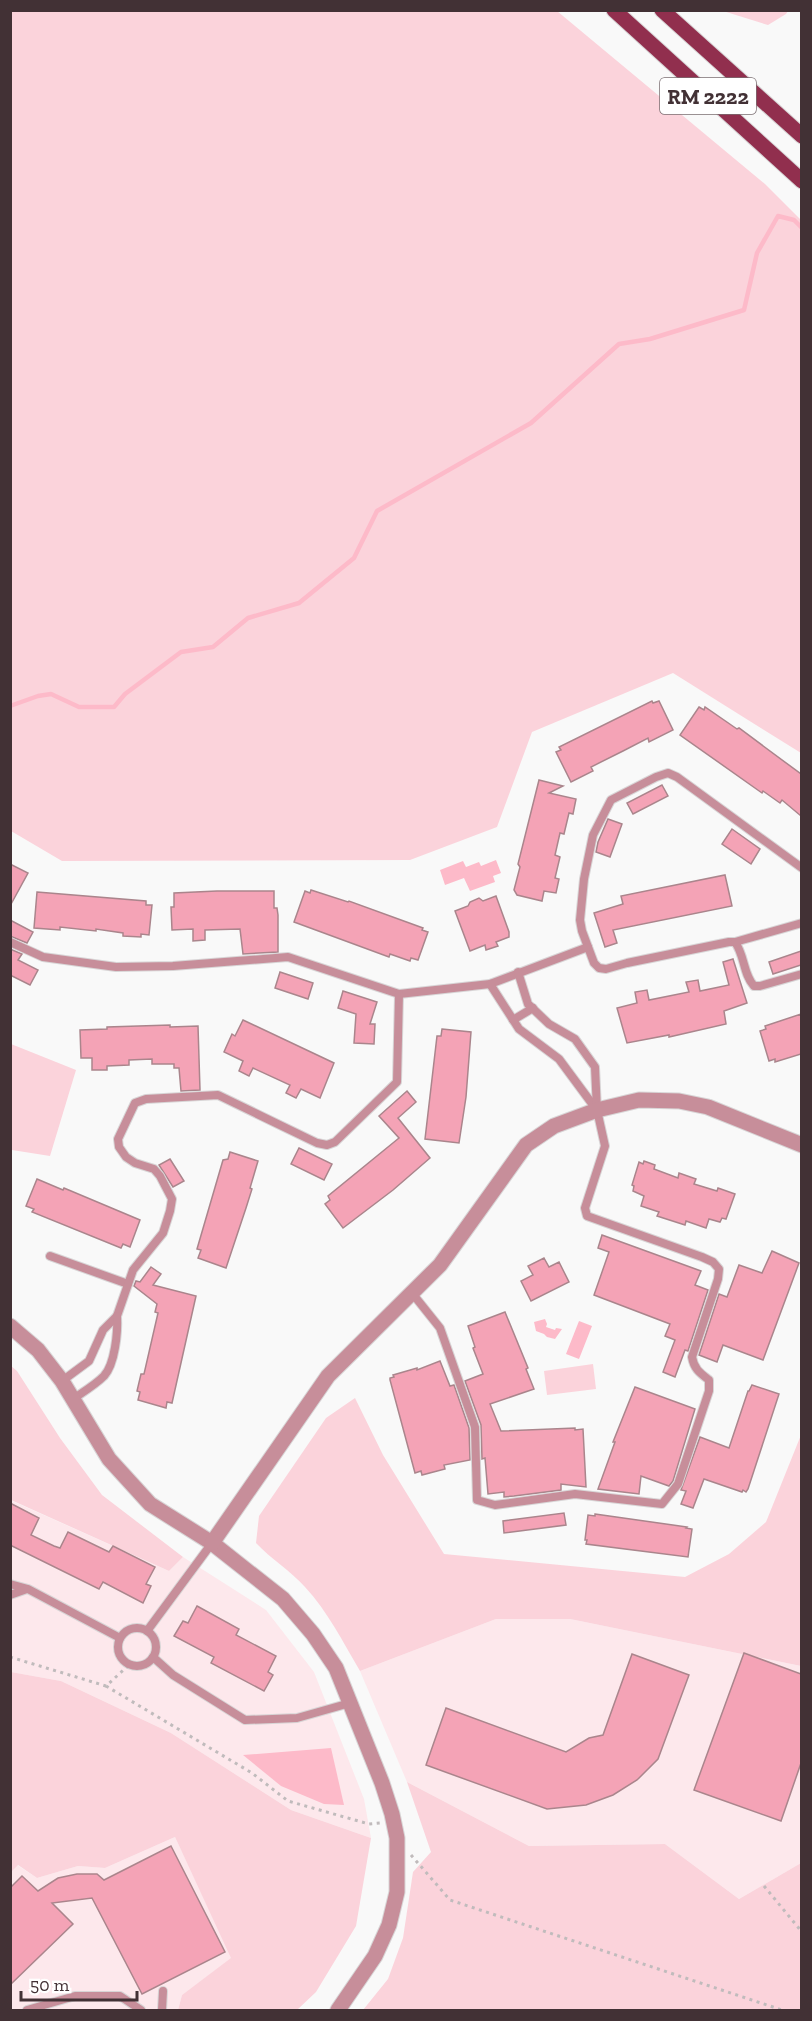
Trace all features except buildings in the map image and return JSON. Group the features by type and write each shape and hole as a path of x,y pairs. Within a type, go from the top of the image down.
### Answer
{"main road":[{"name":"RM 2222","path":"614,10 801,182"},
{"name":"RM 2222","path":"662,10 801,136"}],"street":[{"path":"212,1543 328,1376 440,1265 526,1144 554,1126 597,1110 639,1101 679,1101 708,1107 801,1145"},
{"path":"10,1326 38,1350 62,1381 109,1459 150,1504 212,1543 283,1599 313,1634 336,1668 382,1783 397,1838 397,1892 389,1924 375,1956 338,2010"}],"lane":[{"path":"801,868 677,777 668,773 611,800 596,828 584,879 580,920 594,963 599,968 606,969 710,945 735,942 801,923"},
{"path":"10,942 43,957 116,967 173,966 288,957 399,994 490,984 588,947"},
{"path":"735,942 740,949 748,980 754,986 760,987 801,974"},
{"path":"412,1293 440,1328 475,1427 477,1500 495,1505 575,1494 662,1504 678,1484 709,1391 709,1380 697,1371 692,1357 718,1279 719,1269 702,1257 587,1216 585,1208 605,1146 604,1133 597,1110 595,1067 575,1039 549,1024 528,1004 518,972"},
{"path":"490,984 519,1029 559,1059 597,1110"},
{"path":"73,1399 104,1376 108,1369 118,1334 117,1316 133,1270 163,1233 170,1211 172,1199 160,1176 154,1169 135,1163 126,1157 119,1147 118,1139 135,1103 146,1099 218,1095 317,1143 327,1145 335,1142 397,1082 399,994"},
{"path":"513,1020 533,1008"},
{"path":"50,1257 128,1284"},
{"path":"62,1381 89,1361 103,1330 117,1316"},
{"path":"147,1631 212,1543"},
{"path":"10,1584 28,1588 120,1638"},
{"path":"10,1595 28,1588"},
{"path":"140,1628 147,1631 156,1643 153,1658 150,1662 140,1666 125,1663 118,1654 120,1638 132,1629 140,1628"},
{"path":"153,1658 174,1675 245,1720 297,1718 350,1703"},
{"path":"162,2010 164,1991"},
{"path":"27,2010 75,1996 120,1996 141,2010"}],"path":[{"path":"10,1657 106,1686 252,1773 288,1801 369,1824 393,1822"},
{"path":"106,1686 129,1665"},
{"path":"397,1838 450,1900 782,2010"},
{"path":"764,1886 801,1932"}],"shaded area":[{"path":"11,10 557,11 765,184 801,220 801,753 673,673 532,732 497,827 410,860 62,861 11,831"},
{"path":"723,11 788,11 768,25"},
{"path":"496,860 501,873 493,876 495,882 470,891 464,878 445,885 440,870 463,861 466,867 479,862 481,866"},
{"path":"11,1044 76,1070 50,1156 12,1150 11,1153"},
{"path":"545,1319 546,1327 555,1330 556,1328 562,1329 555,1339 536,1331 534,1322"},
{"path":"579,1321 592,1326 579,1359 566,1354"},
{"path":"593,1364 596,1389 547,1395 544,1371"},
{"path":"11,1366 17,1371 60,1438 102,1495 183,1557 169,1571 11,1500"},
{"path":"355,1398 383,1455 444,1554 685,1577 729,1554 766,1522 801,1435 801,1666 570,1619 496,1619 360,1671 335,1628 313,1597 299,1581 256,1543 259,1516 326,1418"},
{"path":"10,1500 169,1571 183,1557 266,1610 314,1672 364,1799 371,1838 291,1810 171,1733 61,1681 11,1672"},
{"path":"496,1619 570,1619 801,1666 801,1863 739,1899 665,1844 529,1846 407,1782 360,1671"},
{"path":"11,1672 61,1681 171,1733 291,1810 371,1838 356,1926 316,1992 297,2010 178,2010 182,1995 231,1958 175,1837 105,1868 78,1866 37,1878 18,1865 11,1872"},
{"path":"331,1748 344,1805 324,1804 281,1786 243,1755"},
{"path":"407,1782 529,1846 665,1844 739,1899 801,1863 801,2010 363,2010 388,1979 403,1938 413,1872 431,1852"},
{"path":"175,1837 232,1958 182,1995 178,2010 11,2010 11,1872 17,1865 37,1878 78,1866 105,1868"}],"waterway":[{"path":"10,706 51,694 79,707 114,707 125,694 181,652 213,647 248,618 299,603 354,558 377,511 531,423 619,344 650,339 744,310 757,253 778,216 794,220 802,228"}]}
